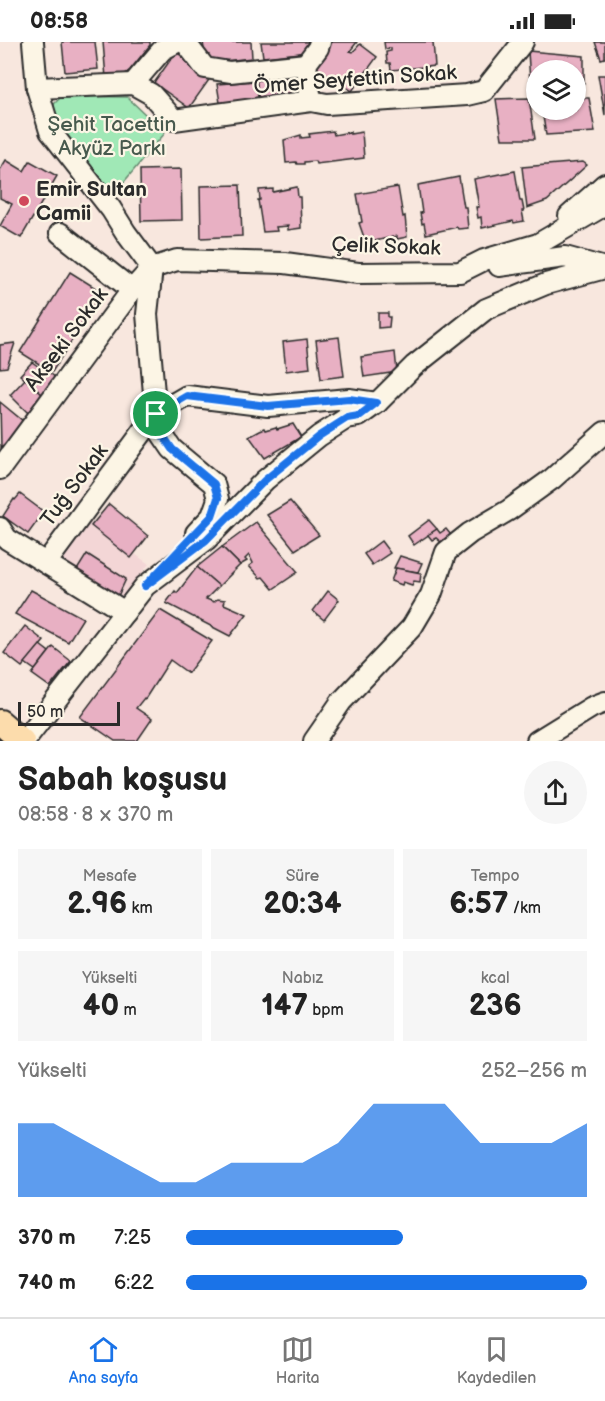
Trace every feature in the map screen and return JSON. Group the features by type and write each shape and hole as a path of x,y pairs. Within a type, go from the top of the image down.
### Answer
{"main road":[{"path":"0,722 20,741"}],"street":[{"path":"20,741 145,586 212,516 218,498 214,484 172,449 157,427 147,314 152,268 111,209 50,131 37,88 33,42"},
{"path":"37,88 133,84 162,50 177,42"},
{"path":"185,42 205,68 230,72 306,64"},
{"path":"311,102 306,64 320,42"},
{"name":"Ömer Seyfettin Sokak","path":"133,84 151,94 174,120 311,102 327,104 467,95 484,91 523,42"},
{"path":"538,244 605,184"},
{"name":"Çelik Sokak","path":"152,268 177,260 285,263 358,273 460,272 484,260 538,244 605,205"},
{"path":"60,233 132,290"},
{"path":"460,272 565,257 605,268"},
{"name":"Akseki Sokak","path":"0,469 132,290 152,268"},
{"path":"145,586 206,540 265,480 319,436 347,418 359,416 376,403 414,366 486,309 546,284 605,268"},
{"name":"Tuğ Sokak","path":"46,563 156,414 187,396 268,406 349,399 376,403"},
{"path":"314,741 341,702 412,627 431,595 446,552 470,533 509,510 552,479 605,432"},
{"path":"0,528 7,539 125,612"},
{"path":"538,741 592,707 605,702"}],"shaded area":[{"path":"84,518 149,564 122,596 96,584 63,563 58,557"}],"green space":[{"name":"Şehit Tacettin Akyüz Parkı","path":"62,96 127,97 165,133 112,196 58,126 53,113 54,104"}],"building":[{"path":"62,42 95,42 98,69 65,72"},
{"path":"103,42 150,42 150,45 125,74 125,77 106,78"},
{"path":"203,42 251,42 252,58 206,63"},
{"path":"261,42 308,42 310,52 263,57"},
{"path":"332,42 357,42 350,51 353,52 360,44 377,57 352,91 315,67"},
{"path":"384,42 433,42 435,66 391,70 390,63 387,63 386,52 391,51 391,48 385,49"},
{"path":"595,42 605,42 605,58 601,59"},
{"path":"528,51 584,56 584,60 529,60"},
{"path":"176,52 211,77 189,108 154,83"},
{"path":"293,70 297,93 258,97 256,74"},
{"path":"598,75 605,75 605,115"},
{"path":"256,81 259,105 221,109 217,84"},
{"path":"526,98 526,120 532,120 535,139 502,139 496,99"},
{"path":"586,98 589,98 595,132 546,135 544,120 586,120"},
{"path":"333,131 334,135 362,132 364,158 316,164 315,161 304,162 304,164 286,163 284,140 301,135 301,138 310,137 309,134"},
{"name":"Emir Sultan Camii","path":"6,160 24,171 30,161 57,176 21,238 0,226 12,204 0,198 0,170"},
{"path":"583,162 587,165 547,201 527,208 522,167"},
{"path":"181,169 182,220 141,221 140,170"},
{"path":"515,171 524,221 514,223 513,221 482,228 481,217 478,218 476,207 479,207 474,179"},
{"path":"459,177 468,228 458,229 457,227 426,234 420,213 422,213 418,185"},
{"path":"240,185 242,236 201,238 200,186"},
{"path":"297,187 298,197 300,197 301,228 288,230 288,226 276,227 277,231 263,232 258,200 260,200 259,190 273,189 273,192"},
{"path":"398,187 407,237 397,239 397,236 366,243 359,223 362,222 357,194"},
{"path":"70,272 102,292 52,372 20,352"},
{"path":"378,313 388,313 389,327 378,328"},
{"path":"339,337 344,376 321,379 316,340"},
{"path":"307,339 310,368 286,371 283,342"},
{"path":"15,343 7,367 0,368 0,345"},
{"path":"395,352 397,372 364,377 361,357"},
{"path":"32,362 57,379 43,395 20,375"},
{"path":"25,379 44,396 28,413 10,395"},
{"path":"0,402 23,421 11,438 1,447"},
{"path":"293,424 301,437 265,458 249,436 265,428 266,430 276,427 277,429"},
{"path":"20,494 44,512 28,534 3,516"},
{"path":"290,501 319,535 295,550 267,515"},
{"path":"109,504 148,536 131,558 91,526"},
{"path":"429,520 437,529 414,545 408,536"},
{"path":"256,522 298,572 273,589 249,566 253,563 249,555 245,559 247,561 240,565 222,547"},
{"path":"437,529 440,533 446,529 451,535 441,542 436,538 432,540 428,535"},
{"path":"381,541 390,553 372,565 364,554"},
{"path":"222,547 240,565 219,586 197,567"},
{"path":"87,554 126,579 118,596 77,570"},
{"path":"400,556 422,563 418,572 394,568"},
{"path":"197,567 219,586 206,599 214,602 217,599 225,600 224,604 247,614 230,636 166,603 175,591 177,593"},
{"path":"396,568 421,573 420,582 414,581 412,585 403,582 402,585 391,581"},
{"path":"31,590 83,618 68,642 15,614"},
{"path":"328,591 339,600 324,620 313,611"},
{"path":"160,610 212,641 188,673 170,660 145,699 136,708 152,719 137,741 115,741 80,717"},
{"path":"25,626 44,641 22,667 4,653"},
{"path":"40,645 49,652 35,670 25,663"},
{"path":"53,647 71,661 50,687 32,674"}],"place":[{"name":"Emir Sultan Camii","path":"24,201"}],"route":[{"path":"187,396 268,406 349,399 376,403 359,416 347,418 319,436 265,480 206,540 145,586 212,516 218,498 214,484 172,449 157,427 156,414 187,396"}]}
